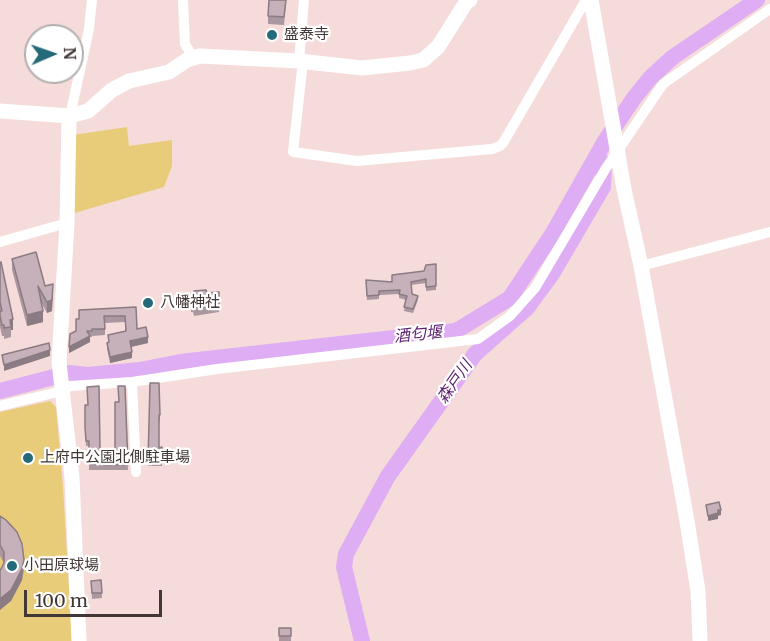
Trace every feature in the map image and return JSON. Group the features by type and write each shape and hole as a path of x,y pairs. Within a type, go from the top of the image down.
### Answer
{"street":[{"path":"79,641 72,477 60,362 70,116 89,29 92,0"},
{"path":"183,0 185,44 193,57"},
{"path":"304,0 293,152 357,160 496,148 503,142 589,0"},
{"path":"0,111 70,116 88,111 112,90 129,81 169,72 193,57 301,61 362,68 423,60 438,47 467,1 470,0"},
{"path":"589,0 641,266 687,521 698,591 700,641"},
{"path":"0,406 62,391 70,386 132,382 217,369 478,339 510,315 535,288 606,168 663,84 770,9"},
{"path":"0,242 67,223"},
{"path":"641,266 770,232"},
{"path":"132,382 135,472"}],"shaded area":[{"path":"127,127 129,146 172,140 172,166 164,187 71,214 73,135"},
{"path":"50,401 56,407 72,641 0,641 0,412"}],"building":[{"path":"269,0 286,0 284,17 268,16"},
{"path":"36,252 45,286 53,284 52,300 47,302 38,286 43,311 27,315 12,259"},
{"path":"0,262 13,319 10,320 11,327 4,328 0,316 0,311 2,311"},
{"path":"436,264 436,286 426,287 426,279 411,282 412,294 418,296 413,309 404,307 407,296 399,294 400,290 379,291 379,295 367,296 366,280 392,282 392,275 424,271 426,265"},
{"path":"206,290 207,293 219,292 219,304 194,308 191,303 191,294 194,291"},
{"path":"136,307 137,329 146,327 148,337 130,341 132,352 110,357 107,343 109,342 108,335 126,331 125,316 104,316 105,329 87,331 90,336 69,347 70,334 76,331 79,310"},
{"path":"49,343 50,350 4,365 2,355"},
{"path":"150,383 159,383 159,448 162,447 162,460 148,461"},
{"path":"99,386 100,449 115,449 115,402 119,402 118,386 125,386 128,465 89,464 89,441 86,441 85,427 85,405 88,405 87,387"},
{"path":"719,502 721,510 708,516 706,505"},
{"name":"小田原球場","path":"0,516 17,532 22,544 24,560 11,590 0,599 0,571 4,563 4,552 0,545"},
{"path":"101,580 102,593 92,593 91,581"},
{"path":"279,628 291,628 291,636 279,636"}],"waterway":[{"name":"酒匂堰","path":"0,391 69,373 88,375 140,370 180,362 456,331 510,298 553,233 605,141 650,78 673,57 757,0"},
{"name":"森戸川","path":"362,641 344,567 346,554 388,476 475,354 527,308 552,274 603,187 604,163"}],"place":[{"name":"盛泰寺","path":"272,35"},
{"name":"八幡神社","path":"148,303"},
{"name":"上府中公園北側駐車場","path":"28,458"},
{"name":"小田原球場","path":"12,566"}]}
